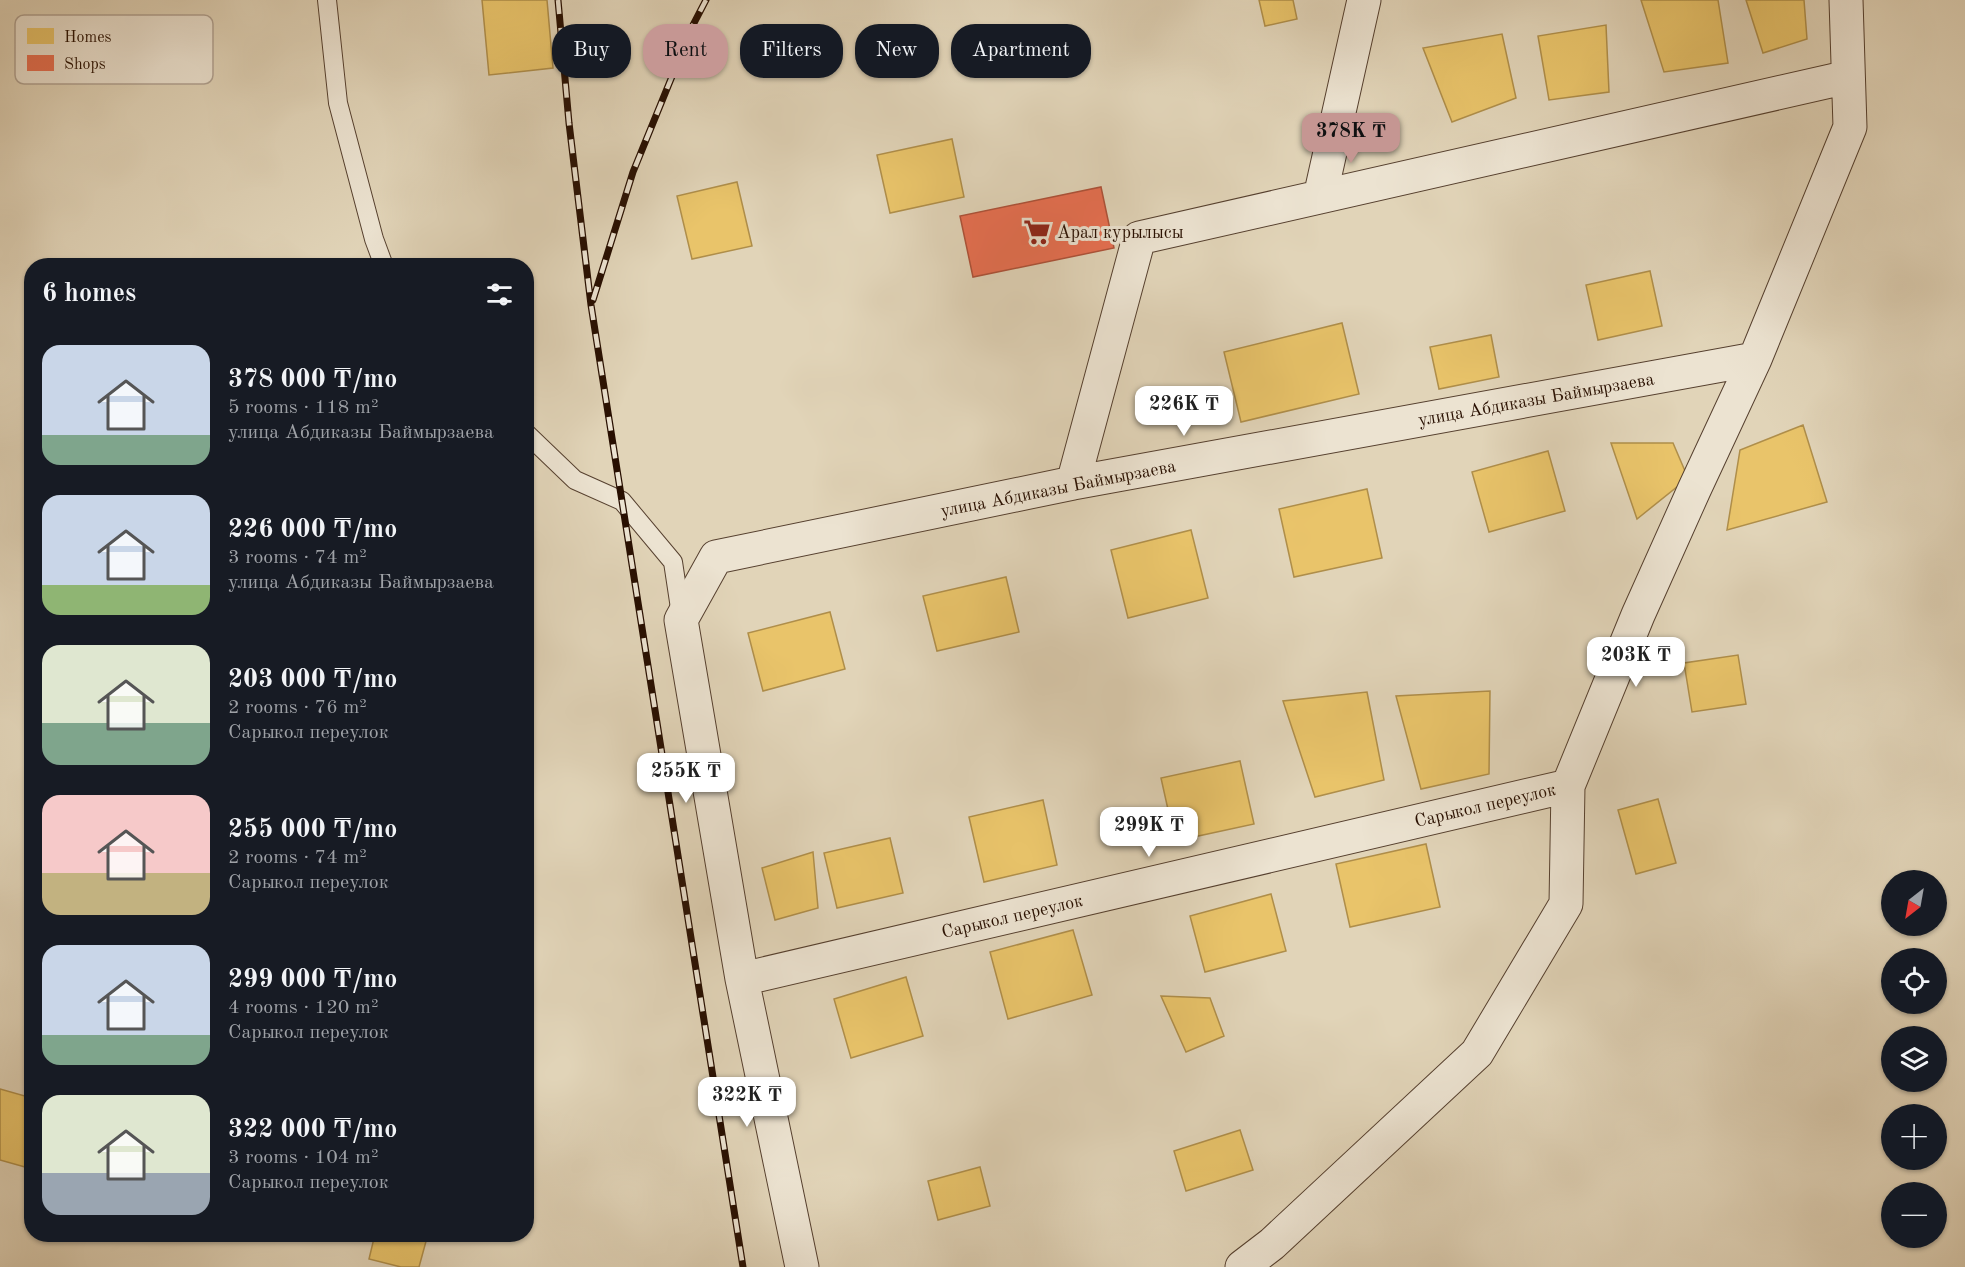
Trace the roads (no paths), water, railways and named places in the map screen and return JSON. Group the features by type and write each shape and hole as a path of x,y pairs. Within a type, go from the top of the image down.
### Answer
{"street":[{"path":"1320,197 1364,0"},
{"path":"1242,1267 1272,1244 1477,1053 1566,904 1568,786 1643,605 1755,359 1850,127 1846,0"},
{"path":"1073,483 1139,238 1848,77"},
{"name":"улица Абдиказы Баймырзаева","path":"681,620 716,557 1073,483 1755,359"},
{"path":"681,620 742,979 802,1267"},
{"name":"Сарыкол переулок","path":"742,979 1568,786"}],"lane":[{"path":"327,0 338,102 381,258"},
{"path":"534,441 574,480 622,501 673,562 681,620"}],"railway":[{"path":"558,0 569,123 591,305 743,1267"},
{"path":"593,300 633,172 693,25 706,0"}],"place":[{"name":"Арал курылысы","path":"1037,232"}]}
